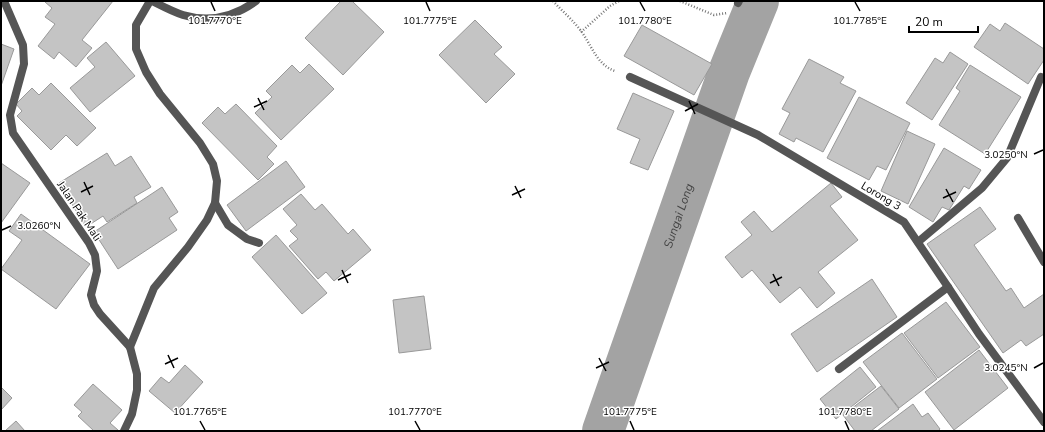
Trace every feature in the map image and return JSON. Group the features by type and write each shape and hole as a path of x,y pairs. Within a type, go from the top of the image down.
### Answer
{"street":[{"name":"Jalan Pak Mali","path":"4,1 23,45 24,58 24,64 10,115 13,133 89,243 95,255 97,271 92,295 94,305 100,314 130,347 137,374 137,390 132,414 124,431"},
{"path":"130,347 154,288 188,247 207,220 214,204 217,181 213,164 200,143 160,94 146,72 136,49 136,25 151,1 182,15 202,20 231,15 256,1"},
{"name":"Lorong 3","path":"630,77 758,135 904,222 979,334 1044,422"},
{"path":"918,242 982,188 1007,158 1041,78"},
{"path":"214,204 228,225 247,240 259,243"},
{"path":"1018,218 1044,262"},
{"path":"839,369 948,286"}],"path":[{"path":"553,1 581,32 596,56 609,69 630,77"},
{"path":"581,32 610,6 619,1"},
{"path":"680,1 714,16 726,14 738,2"}],"building":[{"path":"113,1 82,40 92,48 76,67 59,52 54,59 38,46 55,24 45,17 52,8 45,2"},
{"path":"341,1 352,1 384,32 343,75 305,38"},
{"path":"475,20 502,47 494,54 515,74 486,103 439,55"},
{"path":"1005,23 1044,49 1044,60 1028,84 974,47 990,24 1000,31"},
{"path":"642,25 712,64 694,95 624,56"},
{"path":"106,42 135,76 90,112 70,88 95,67 87,58"},
{"path":"1,44 14,49 1,86"},
{"path":"950,52 968,64 932,120 906,103 935,58 943,63"},
{"path":"809,59 844,77 840,83 856,91 823,152 796,138 794,142 779,134 790,113 782,109"},
{"path":"309,64 334,89 281,140 255,113 272,97 266,91 292,65 300,73"},
{"path":"970,65 1021,97 985,154 939,125 960,91 956,88"},
{"path":"51,83 96,128 77,146 66,135 51,150 17,116 22,111 16,104 32,88 39,95"},
{"path":"633,93 674,111 648,170 630,163 640,139 617,129"},
{"path":"859,97 910,123 886,170 877,166 869,180 827,158"},
{"path":"236,104 277,146 267,157 274,164 258,180 202,123 218,107 225,114"},
{"path":"907,131 935,144 908,204 881,191"},
{"path":"944,148 981,170 969,189 964,186 949,210 942,207 933,222 909,207"},
{"path":"107,153 115,166 131,156 151,187 134,197 137,203 107,222 103,216 86,227 59,183"},
{"path":"286,161 305,187 246,231 227,205"},
{"path":"1,163 30,183 1,223"},
{"path":"831,183 842,197 830,206 858,240 818,272 835,293 817,308 800,287 780,303 752,270 742,278 725,257 752,235 741,222 754,211 772,232"},
{"path":"162,187 178,212 169,218 177,230 118,269 94,232"},
{"path":"301,194 315,210 322,204 348,234 353,229 371,250 334,281 326,272 318,279 289,246 298,239 290,231 297,225 283,209"},
{"path":"980,207 996,229 974,245 1006,291 1011,288 1024,308 1044,294 1044,334 1026,346 1021,340 1003,353 927,244"},
{"path":"21,214 90,264 56,309 1,269 22,240 9,231"},
{"path":"276,235 327,293 302,314 252,257"},
{"path":"872,279 897,317 817,372 791,334"},
{"path":"424,296 431,349 399,353 393,300"},
{"path":"946,302 980,347 938,378 904,333"},
{"path":"902,333 937,379 899,408 863,362"},
{"path":"979,350 1008,388 954,430 925,392"},
{"path":"185,365 203,382 175,413 149,391 161,377 169,383"},
{"path":"860,367 876,387 836,419 820,399"},
{"path":"93,384 122,410 110,423 118,430 117,431 94,431 78,416 82,412 74,405"},
{"path":"881,386 899,409 871,431 855,431 843,415"},
{"path":"1,387 12,398 1,410"},
{"path":"913,404 922,417 928,413 940,429 938,431 877,431"},
{"path":"16,421 25,431 5,431"}],"waterway":[{"name":"Sungai Long","path":"603,431 729,72 758,1"}]}
